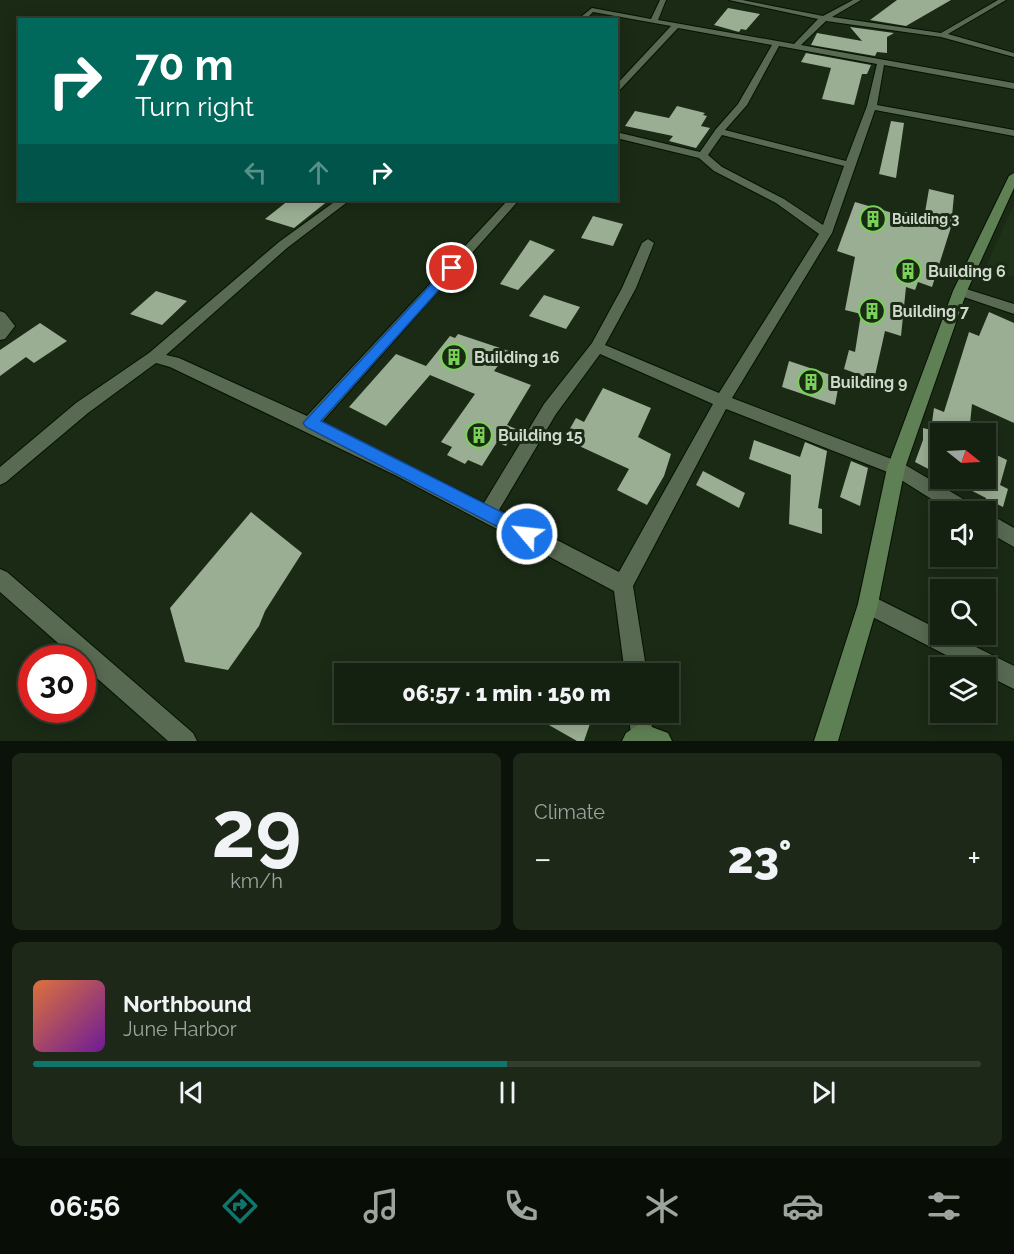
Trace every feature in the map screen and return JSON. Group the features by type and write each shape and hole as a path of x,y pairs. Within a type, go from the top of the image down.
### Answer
{"street":[{"path":"654,21 663,0"},
{"path":"732,0 822,18 942,35 1014,55"},
{"path":"796,46 809,28 822,18 858,0"},
{"path":"942,35 1003,0"},
{"path":"582,18 592,10 1014,87"},
{"path":"618,89 676,25"},
{"path":"703,156 719,131 742,105 777,44"},
{"path":"634,663 623,585 722,401 826,233 866,120 874,107 877,73 881,63"},
{"path":"874,107 1014,133"},
{"path":"719,131 851,165"},
{"path":"618,135 703,156 718,169 780,201 826,233"},
{"path":"826,741 868,604 896,468 960,291 1014,176"},
{"path":"0,477 82,408 154,357 283,245 343,201"},
{"path":"311,423 513,201"},
{"path":"488,513 550,409 597,347 629,288 648,243"},
{"path":"960,291 1014,309"},
{"path":"0,316 8,326 0,335"},
{"path":"597,347 722,401 896,468 951,501"},
{"path":"154,357 174,362 311,423 623,585"},
{"path":"996,527 1014,538"},
{"path":"0,579 185,741"},
{"path":"868,604 1014,678"}],"shaded area":[{"path":"1014,204 1014,277 984,271"}],"building":[{"path":"897,0 951,0 906,26 870,20"},
{"path":"728,8 760,14 746,30 741,29 739,32 714,25"},
{"path":"850,27 894,33 887,37 887,53 877,52 875,56 811,45 817,33 862,41"},
{"path":"806,53 871,65 867,74 862,74 854,105 822,99 831,68 801,62"},
{"path":"677,106 705,113 703,115 707,116 701,126 710,128 696,148 669,141 673,136 625,126 635,111 669,118"},
{"path":"891,121 904,123 896,178 879,174"},
{"path":"929,189 954,195 951,227 932,287 918,282 915,290 906,287 901,336 885,331 874,380 844,369 849,350 855,352 861,314 845,310 855,257 837,251 855,202 903,216 905,212 924,218"},
{"path":"288,201 328,201 294,228 265,219"},
{"path":"593,216 623,224 613,246 581,238"},
{"path":"530,240 555,250 518,290 500,284"},
{"path":"156,291 187,301 162,325 130,314"},
{"name":"Building 16","path":"544,295 580,307 566,329 529,316"},
{"path":"989,312 1014,323 1014,423 972,404 970,423 932,423 934,408 944,412 969,332 979,336"},
{"path":"40,323 67,341 34,363 26,357 0,376 0,350"},
{"path":"458,334 509,351 494,371 531,385 507,425 516,429 506,446 497,442 482,466 468,460 465,464 447,455 452,447 441,442 475,394 430,375 386,426 349,407 396,354 426,366 450,336 455,338"},
{"name":"Building 9","path":"789,361 840,378 835,405 782,387"},
{"path":"603,388 651,408 638,437 671,454 664,476 647,505 617,490 629,469 564,439 576,418 584,422"},
{"path":"923,428 930,430 930,470 915,462 923,440"},
{"path":"754,440 800,457 805,442 827,451 818,508 822,509 822,534 789,524 791,475 749,459"},
{"path":"996,455 1007,460 1000,485 1008,489 1003,507 996,504 996,501 986,501 986,498 968,489 996,489"},
{"path":"851,461 868,468 860,506 840,497"},
{"path":"703,471 745,493 739,508 696,485"},
{"path":"251,512 302,553 265,611 259,626 228,670 185,662 170,608"},
{"path":"545,723 590,723 584,741 577,741"}],"place":[{"name":"Building 3","path":"873,219"},
{"name":"Building 6","path":"908,271"},
{"name":"Building 7","path":"872,311"},
{"name":"Building 16","path":"454,357"},
{"name":"Building 9","path":"811,382"},
{"name":"Building 15","path":"479,435"}],"route":[{"path":"452,268 311,423 527,534"}]}
